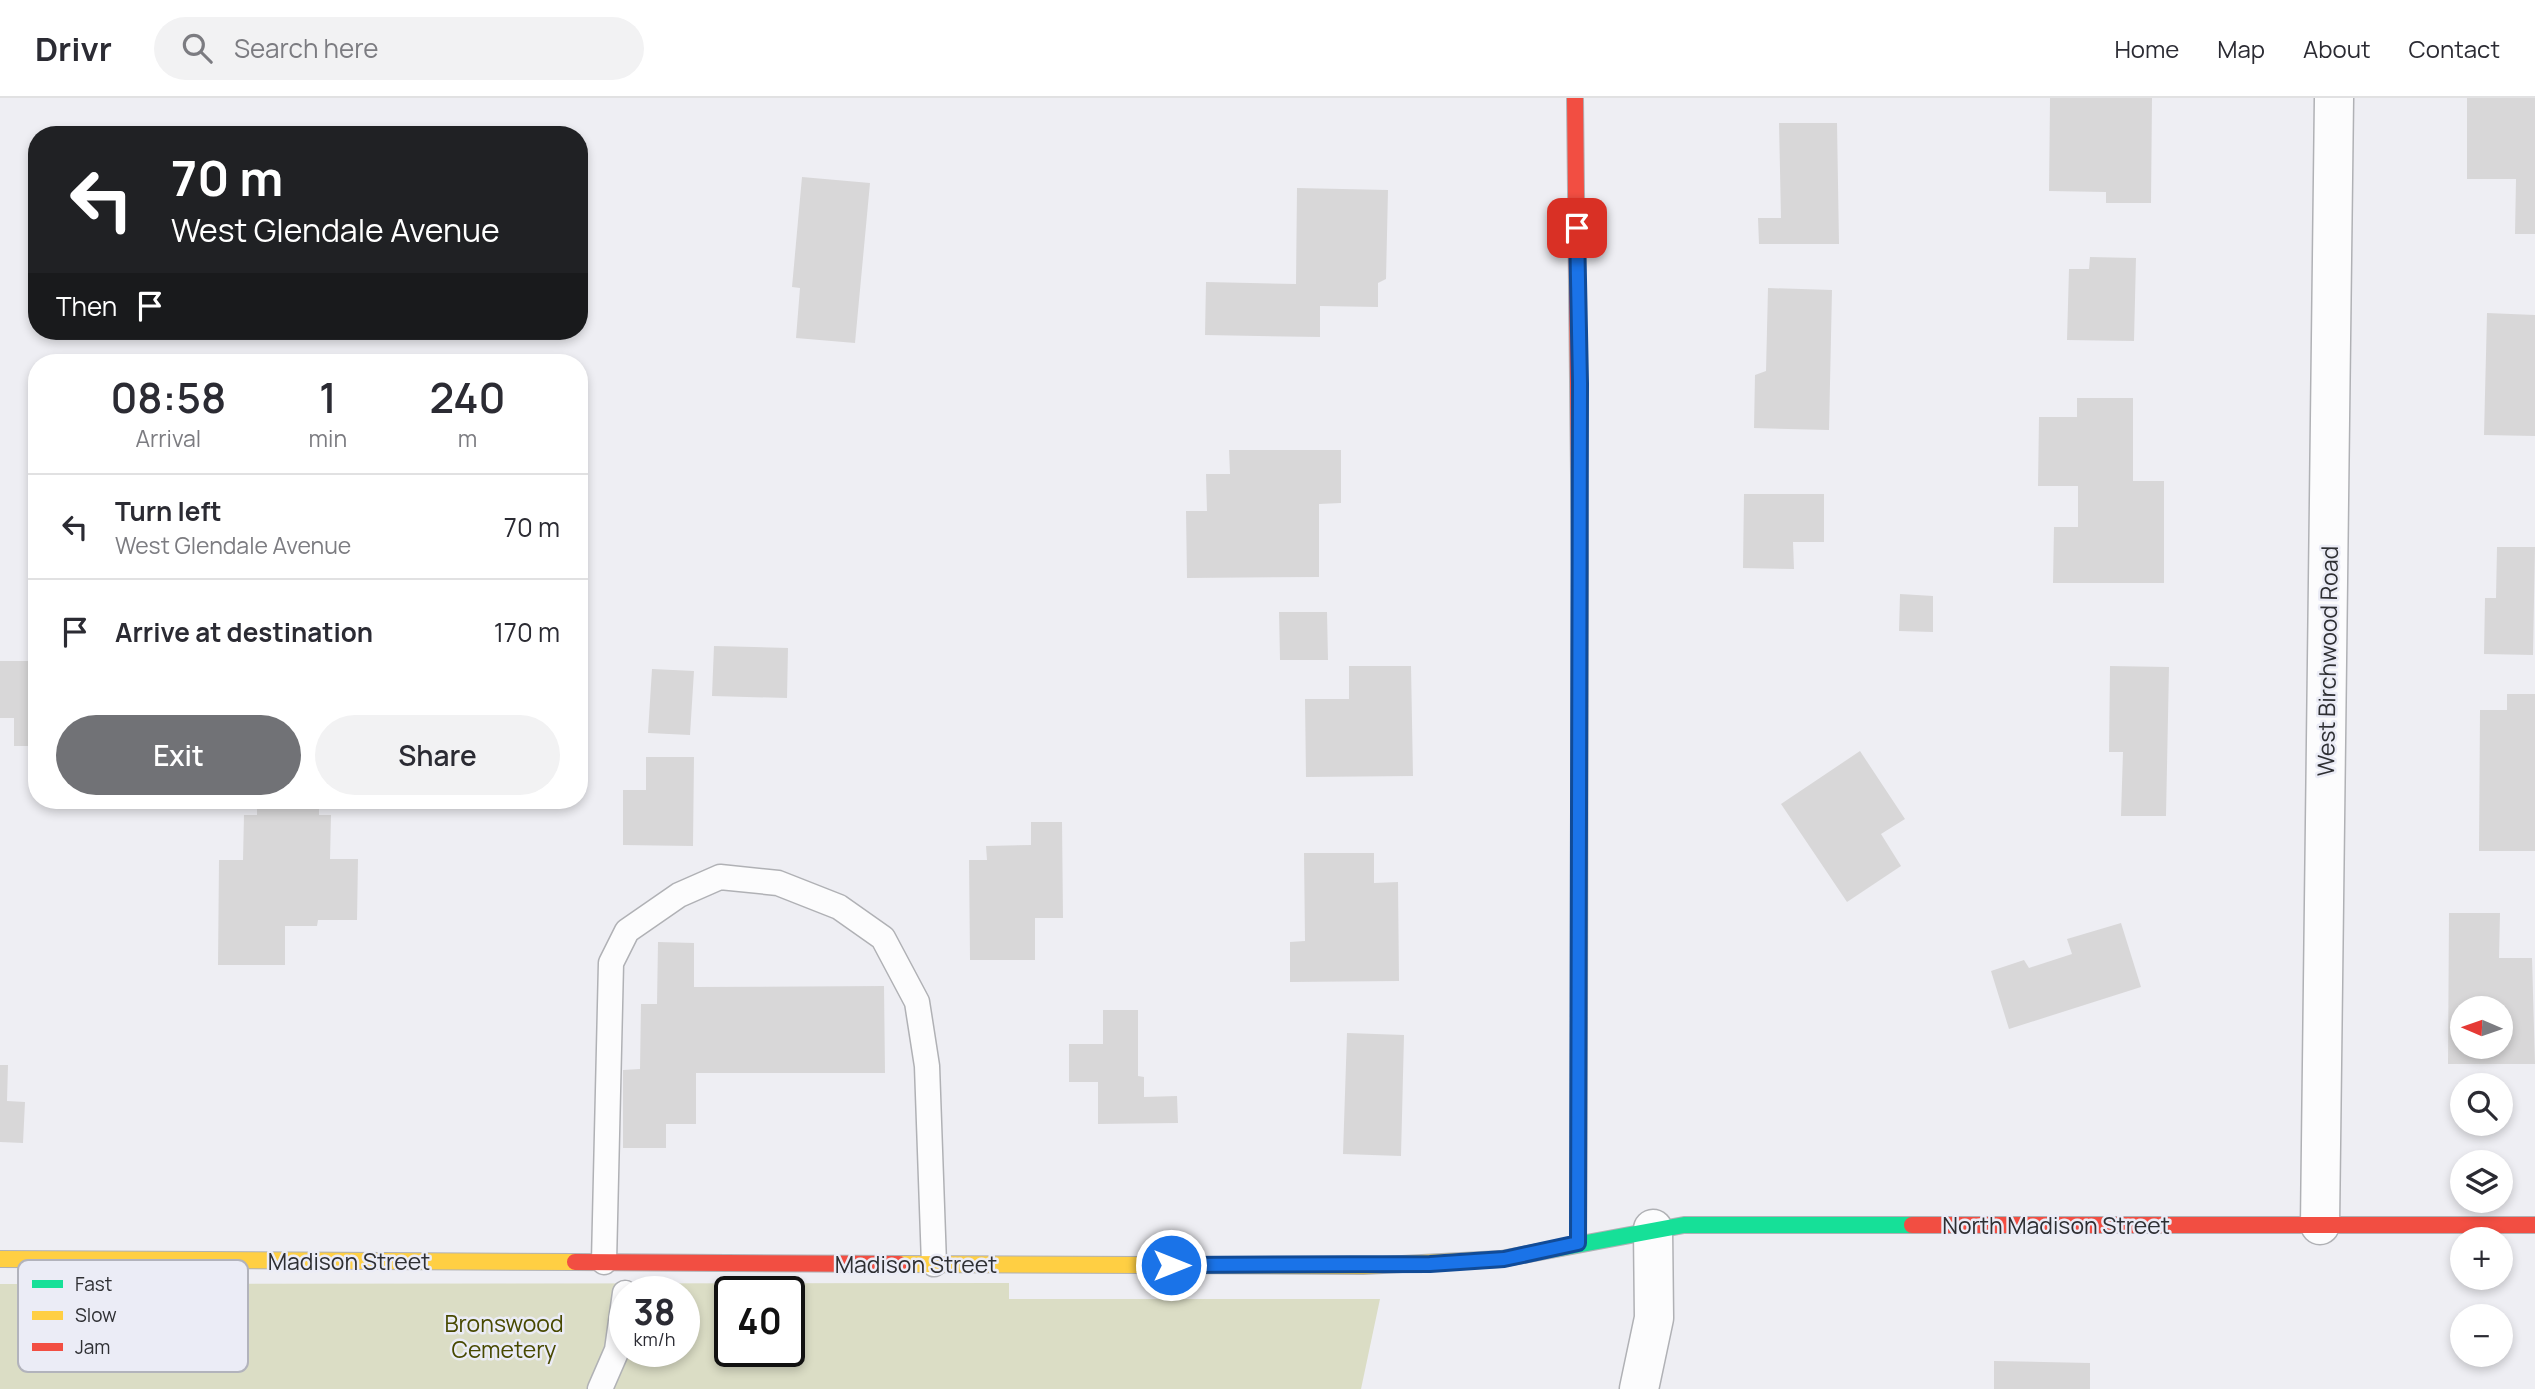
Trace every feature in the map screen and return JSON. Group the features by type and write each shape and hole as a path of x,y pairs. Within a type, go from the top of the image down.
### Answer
{"street":[{"path":"1575,98 1580,383 1578,1243"},
{"name":"West Birchwood Road","path":"2320,1225 2334,98"},
{"name":"North Madison Street","path":"1578,1243 1653,1228 1684,1225 2535,1225"},
{"path":"1639,1389 1654,1318 1653,1228"},
{"name":"Madison Street","path":"248,1260 1430,1264 1504,1259 1578,1243"},
{"name":"Madison Street","path":"0,1259 205,1260"}],"lane":[{"path":"620,1276 615,1262 611,963 627,931 679,895 720,877 778,883 839,907 883,938 917,1002 927,1066 934,1264"},
{"path":"600,1389 610,1367"}],"green space":[{"name":"Bronswood Cemetery","path":"609,1283 609,1367 700,1367 700,1283 714,1283 714,1367 805,1367 805,1283 1009,1283 1009,1299 1380,1299 1361,1389 0,1389 0,1284 18,1284 18,1372 248,1372 248,1284"}],"building":[{"path":"2050,98 2152,98 2151,203 2106,203 2106,192 2049,191"},
{"path":"2467,98 2535,98 2535,234 2515,234 2516,179 2467,179"},
{"path":"1779,123 1837,123 1839,244 1759,244 1758,218 1781,218"},
{"path":"802,177 870,183 855,343 796,338 800,288 792,287"},
{"path":"1297,188 1388,190 1386,279 1378,283 1378,307 1320,306 1320,337 1205,335 1206,282 1296,284"},
{"path":"2090,257 2136,258 2134,341 2067,340 2069,269 2089,269"},
{"path":"1768,288 1832,290 1829,430 1754,428 1755,375 1766,371"},
{"path":"2487,313 2535,315 2535,436 2484,435"},
{"path":"2077,398 2133,398 2133,481 2164,481 2164,583 2053,583 2054,527 2078,527 2078,486 2038,486 2039,417 2077,417"},
{"path":"1229,450 1341,450 1341,503 1319,504 1319,577 1187,578 1186,511 1207,511 1206,474 1230,474"},
{"path":"1744,494 1824,494 1824,542 1793,542 1794,569 1743,568"},
{"path":"2497,547 2535,547 2533,655 2484,654 2485,598 2496,598"},
{"path":"1900,594 1933,596 1933,632 1899,631"},
{"path":"1279,612 1327,612 1328,660 1280,660"},
{"path":"714,646 788,648 787,698 712,696"},
{"path":"0,661 28,661 28,746 14,746 14,718 0,718"},
{"path":"1349,666 1411,666 1413,776 1306,777 1305,699 1349,699"},
{"path":"2110,666 2169,667 2166,816 2121,816 2123,752 2109,752"},
{"path":"652,669 694,671 690,735 648,733"},
{"path":"2507,694 2535,694 2535,851 2479,851 2480,710 2507,710"},
{"path":"1860,751 1905,819 1881,834 1901,866 1847,902 1781,804"},
{"path":"646,757 694,757 693,846 623,845 623,790 646,790"},
{"path":"257,809 319,809 319,815 331,815 330,859 358,859 357,920 318,920 317,926 285,926 285,965 218,965 219,860 243,860 244,815 257,815"},
{"path":"1031,822 1062,822 1063,918 1035,918 1035,960 970,960 969,860 987,860 986,846 1031,845"},
{"path":"1304,853 1374,853 1374,883 1398,882 1399,981 1290,982 1290,942 1305,941"},
{"path":"2449,913 2500,913 2499,958 2532,958 2535,1064 2448,1064"},
{"path":"2121,923 2141,987 2009,1029 1991,971 2024,960 2029,968 2072,954 2067,939"},
{"path":"658,942 694,943 694,987 884,986 885,1073 696,1073 696,1124 666,1124 666,1148 623,1148 623,1070 640,1069 641,1004 657,1004"},
{"path":"1103,1010 1138,1010 1138,1076 1144,1077 1144,1097 1177,1096 1178,1123 1098,1124 1098,1082 1069,1082 1069,1044 1103,1044"},
{"path":"1347,1033 1404,1035 1401,1156 1343,1154"},
{"path":"0,1065 8,1065 7,1101 25,1102 23,1143 0,1142"},
{"path":"1994,1361 2090,1363 2090,1389 1994,1389"}],"traffic: fast":[{"path":"1501,1259 1684,1225 1912,1225"}],"traffic: slow":[{"path":"1579,1010 1580,568"},
{"path":"0,1259 192,1260"},
{"path":"899,1264 1363,1266 1501,1259"},
{"path":"248,1260 575,1262"}],"traffic: jam":[{"path":"1575,98 1580,568"},
{"path":"1578,1243 1579,1010"},
{"path":"1912,1225 2535,1225"},
{"path":"575,1262 899,1264"}],"route":[{"path":"1171,1265 1430,1264 1504,1259 1578,1243 1580,383 1577,228"}]}
